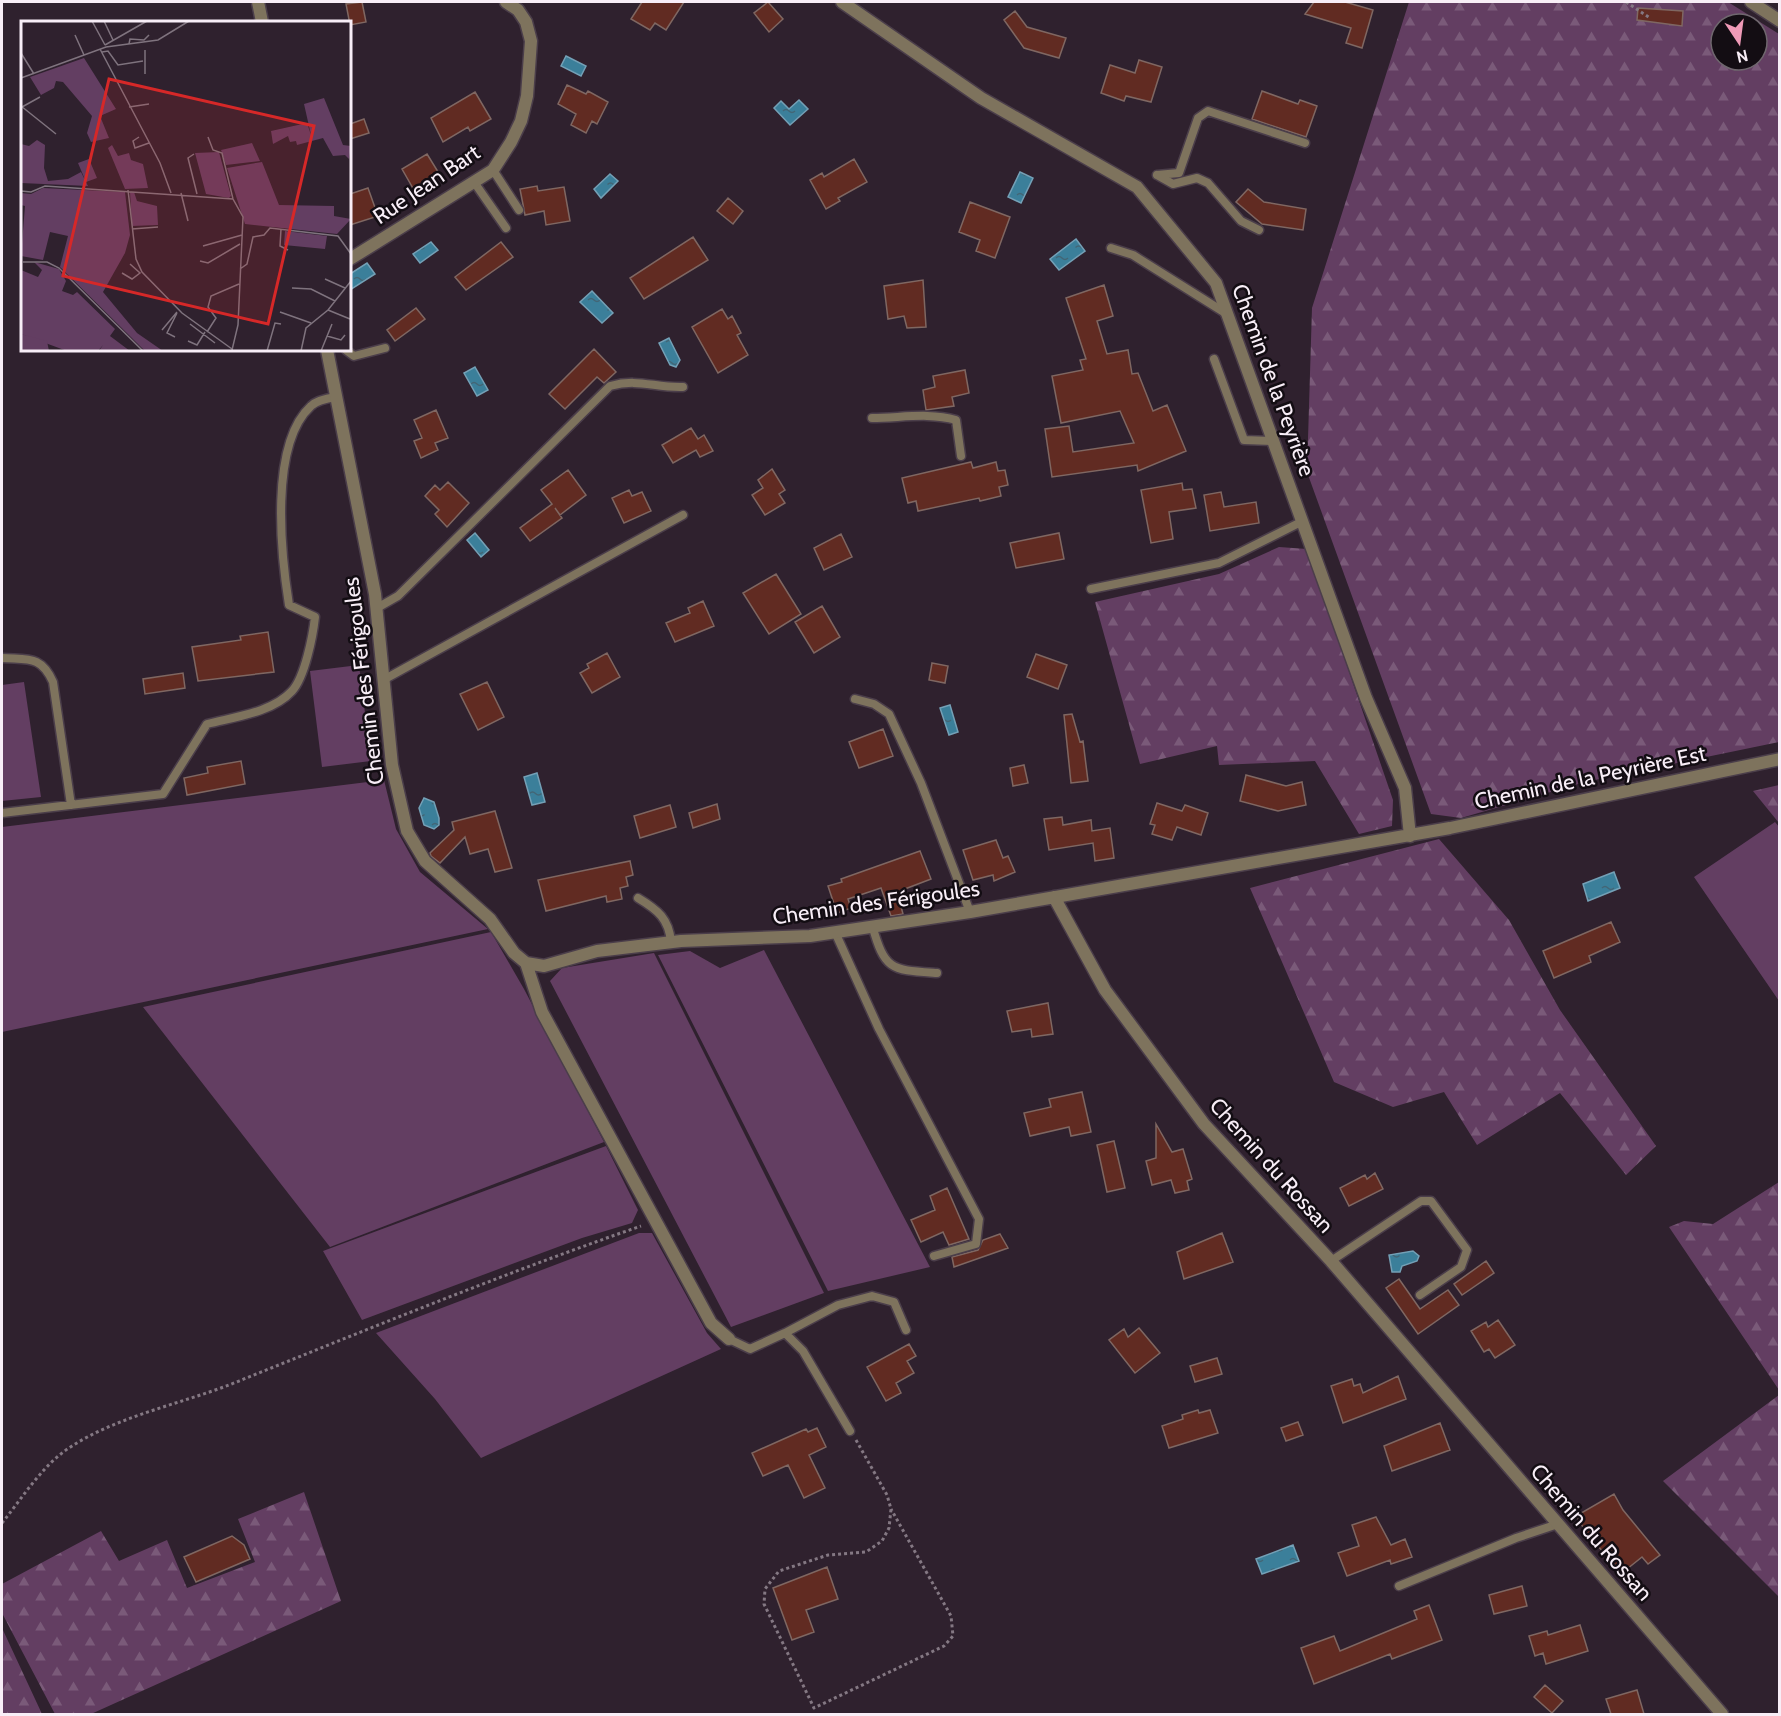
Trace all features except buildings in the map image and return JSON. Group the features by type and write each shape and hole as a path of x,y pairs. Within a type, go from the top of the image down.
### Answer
{"street":[{"path":"258,2 262,21"},
{"name":"Rue Jean Bart","path":"351,258 493,170 521,122 527,96 531,41 526,22 518,10 506,2"},
{"name":"Chemin de la Peyrière","path":"842,2 981,98 1137,187 1216,283 1366,698 1405,788 1410,836"},
{"path":"1751,2 1779,21"},
{"name":"Chemin des Férigoules","path":"327,351 377,608 392,765 407,831 425,861 490,919 514,953 526,963 544,966 597,951 671,942 810,936 1054,897"},
{"name":"Chemin de la Peyrière Est","path":"1410,836 1779,759"},
{"path":"1054,897 1410,836"},
{"name":"Chemin du Rossan","path":"1054,897 1105,990 1197,1114 1331,1261 1722,1714"},
{"name":"Chemin des Férigoules","path":"526,963 542,1012 711,1323 729,1339"}],"lane":[{"path":"1258,230 1241,221 1208,183 1197,178 1173,184 1157,175 1179,173 1198,118 1208,111 1305,143"},
{"path":"493,170 519,210"},
{"path":"474,182 506,228"},
{"path":"1111,248 1133,255 1228,314"},
{"path":"347,351 354,356 385,348"},
{"path":"1214,358 1244,440 1274,441"},
{"path":"377,608 398,596 610,386 631,381 664,388 683,387"},
{"path":"2,813 163,794 207,724 264,709 292,691 313,643 315,617 289,605 281,558 281,508 285,458 297,426 311,405 336,397"},
{"path":"872,418 910,418 937,414 956,420 961,456"},
{"path":"385,679 683,515"},
{"path":"1091,590 1219,563 1303,521"},
{"path":"2,658 37,660 47,668 53,682 71,805"},
{"path":"855,699 874,704 889,714 921,783 970,912"},
{"path":"638,898 657,910 669,926 671,942"},
{"path":"872,926 884,960 901,971 936,973"},
{"path":"835,932 879,1029 979,1219 976,1244 934,1256"},
{"path":"1331,1261 1421,1201 1431,1201 1467,1250 1461,1267 1420,1295"},
{"path":"729,1339 750,1348 785,1333 838,1305 872,1296 894,1302 906,1330"},
{"path":"785,1333 803,1351 850,1431"},
{"path":"1399,1586 1516,1538 1558,1524"}],"path":[{"path":"1626,2 1650,18"},
{"path":"2,1523 49,1465 72,1446 112,1427 189,1400 524,1267 656,1221"},
{"path":"850,1431 951,1616 953,1636 944,1646 814,1708 764,1604 765,1589 779,1571 828,1555 866,1552 882,1541 889,1528 891,1509"}],"green space":[{"path":"1409,2 1728,2 1744,12 1709,12 1709,72 1769,72 1769,28 1779,34 1779,742 1585,782 1461,818 1431,814 1307,472 1312,308"},
{"path":"1279,547 1307,549 1393,800 1392,826 1359,834 1315,761 1219,765 1217,746 1140,764 1095,602 1219,574"},
{"path":"359,665 371,761 322,767 310,671"},
{"path":"24,682 41,797 2,801 2,685"},
{"path":"384,780 396,829 420,872 488,929 2,1032 2,827"},
{"path":"1780,785 1779,823 1753,791"},
{"path":"1775,822 1780,828 1779,1001 1694,877"},
{"path":"1439,839 1509,920 1560,1010 1656,1146 1626,1175 1560,1093 1477,1145 1444,1092 1393,1107 1334,1082 1250,888"},
{"path":"491,932 524,989 604,1142 330,1247 143,1007"},
{"path":"764,950 930,1267 828,1291 658,955 690,951 720,968"},
{"path":"654,953 824,1293 731,1327 550,981 562,968"},
{"path":"606,1146 638,1210 632,1223 582,1238 362,1320 323,1251"},
{"path":"1779,1182 1779,1390 1669,1227 1684,1221 1713,1224"},
{"path":"639,1233 652,1233 707,1333 721,1349 481,1458 435,1399 376,1333"},
{"path":"1779,1395 1779,1597 1663,1481"},
{"path":"304,1492 341,1601 91,1714 55,1714 2,1613 2,1584 101,1531 119,1561 167,1540 187,1588 255,1562 238,1519"},
{"path":"2,1628 42,1714 2,1714"}],"water":[{"path":"566,56 586,66 581,76 561,66"},
{"path":"799,100 808,109 790,125 774,108 781,101 789,109"},
{"path":"1020,172 1033,178 1021,203 1008,197"},
{"path":"610,174 618,181 601,198 594,189"},
{"path":"1076,239 1085,251 1059,270 1050,259"},
{"path":"431,242 438,250 420,263 413,254"},
{"path":"367,263 375,274 351,289 351,273"},
{"path":"592,291 613,313 602,323 580,302"},
{"path":"669,338 680,360 676,367 670,365 659,343"},
{"path":"475,367 488,390 477,396 464,373"},
{"path":"475,533 489,550 481,557 467,540"},
{"path":"950,705 958,732 949,735 940,708"},
{"path":"537,773 545,802 532,805 524,777"},
{"path":"424,798 434,802 439,825 434,829 424,825 419,808"},
{"path":"1614,872 1620,888 1588,901 1583,884"},
{"path":"1413,1251 1419,1256 1417,1261 1402,1266 1400,1272 1392,1272 1389,1255"},
{"path":"1293,1545 1299,1561 1262,1574 1256,1559"}]}
